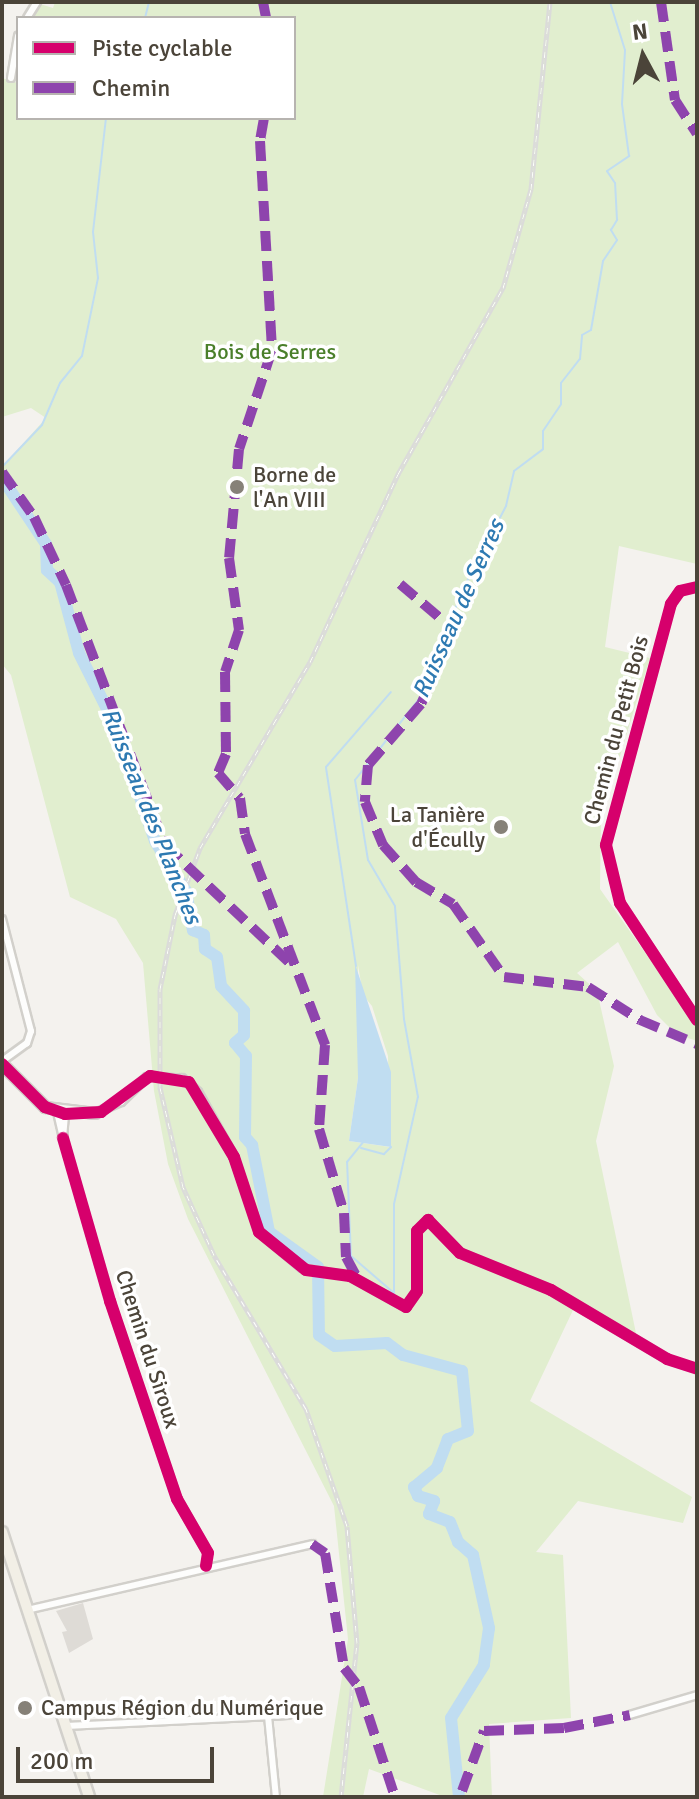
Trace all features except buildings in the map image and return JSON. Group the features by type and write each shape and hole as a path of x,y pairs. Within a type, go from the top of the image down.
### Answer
{"main road":[{"path":"2,1532 89,1797"}],"street":[{"path":"11,78 16,48"},
{"name":"Chemin du Petit Bois","path":"697,587 680,591 671,604 609,821 607,856 620,903 697,1020"},
{"path":"2,919 31,1031 27,1043 2,1063 29,1092"},
{"path":"2,1072 61,1113 95,1113 150,1076 189,1082 234,1157 259,1232 310,1271 357,1278 387,1302 406,1307 415,1298 417,1231 424,1219 460,1253 551,1290 667,1359 697,1369"},
{"name":"Chemin du Siroux","path":"61,1113 63,1138 112,1306 177,1499 208,1553 206,1566"},
{"path":"26,1610 312,1544"},
{"path":"630,1715 697,1695"},
{"path":"66,1726 288,1715"},
{"path":"268,1716 276,1797"}],"green space":[{"name":"Bois de Serres","path":"55,2 697,2 697,564 619,546 605,647 650,658 601,818 600,889 697,1026 697,1041 676,1034 657,1015 618,942 577,973 597,991 614,1066 596,1141 637,1338 574,1308 530,1401 692,1497 683,1523 578,1501 536,1552 563,1555 571,1718 489,1724 492,1797 445,1797 369,1769 363,1797 323,1797 348,1639 334,1506 188,1219 168,1164 154,1091 143,963 116,919 70,897 11,675 2,664 2,467 46,418 31,408 2,417 2,78 16,82 16,120 296,120 296,16 34,16 40,4 53,8","holes":["358,965 363,995 372,1006 388,1056 390,1147 349,1141 358,1078"]}],"water":[{"path":"355,964 391,1072 391,1147 349,1141 358,1078"}],"waterway":[{"path":"146,16 149,2"},
{"name":"Ruisseau de Serres","path":"342,1256 351,1256 394,1293 394,1204 418,1097 404,1019 395,906 368,860 355,780 423,694 462,591 506,506 514,471 543,449 543,431 561,404 561,383 580,359 582,335 591,330 603,261 617,240 611,230 617,220 615,183 607,171 629,156 622,104 625,50 610,2"},
{"path":"2,467 42,425 60,383 82,356 98,278 93,232 106,120"},
{"name":"Ruisseau des Planches","path":"2,478 46,544 47,570 60,582 79,653 116,727 155,841 186,891 193,930 204,935 205,949 217,957 221,986 244,1011 244,1035 235,1043 246,1056 245,1137 252,1145 269,1232 318,1267 319,1335 335,1346 387,1343 403,1355 462,1371 468,1431 448,1439 437,1468 414,1487 418,1496 434,1501 429,1514 450,1522 458,1542 473,1555 489,1628 484,1665 451,1718 459,1797"},
{"path":"356,966 326,767 391,692"},
{"path":"351,1256 347,1162 363,1142"},
{"path":"361,1148 384,1154 391,1147"}],"railway":[{"path":"341,1797 357,1643 347,1526 306,1409 214,1255 183,1187 160,1087 160,989 175,915 200,848 310,662 398,474 503,288 531,189 550,2"}],"marked path":[{"path":"263,2 266,16"},
{"path":"661,2 675,100 697,134"},
{"path":"264,120 260,141 272,350 239,449 229,558 239,630 225,672 226,754 218,773 240,798 245,834 325,1045 319,1129 344,1213 346,1257 357,1278"},
{"path":"2,472 34,517 66,585 165,845 291,964"},
{"path":"400,584 454,630 421,704 368,765 365,802 383,845 416,882 453,904 504,977 588,987 640,1020 697,1044"},
{"path":"312,1544 325,1553 344,1668 359,1687 395,1797"},
{"path":"462,1791 484,1731 564,1728 630,1715"}],"cycle path":[{"path":"697,587 680,591 671,604 606,845 620,903 697,1020"},
{"path":"2,1064 45,1107 65,1114 101,1112 150,1076 189,1082 234,1157 259,1232 306,1270 350,1276 406,1307 417,1291 417,1231 428,1220 460,1253 551,1290 667,1359 697,1369"},
{"path":"63,1138 110,1301 177,1499 208,1553 206,1566"}],"place":[{"name":"Borne de l'An VIII","path":"237,487"},
{"name":"La Tanière d'Écully","path":"501,827"},
{"name":"Campus Région du Numérique","path":"25,1708"}]}
